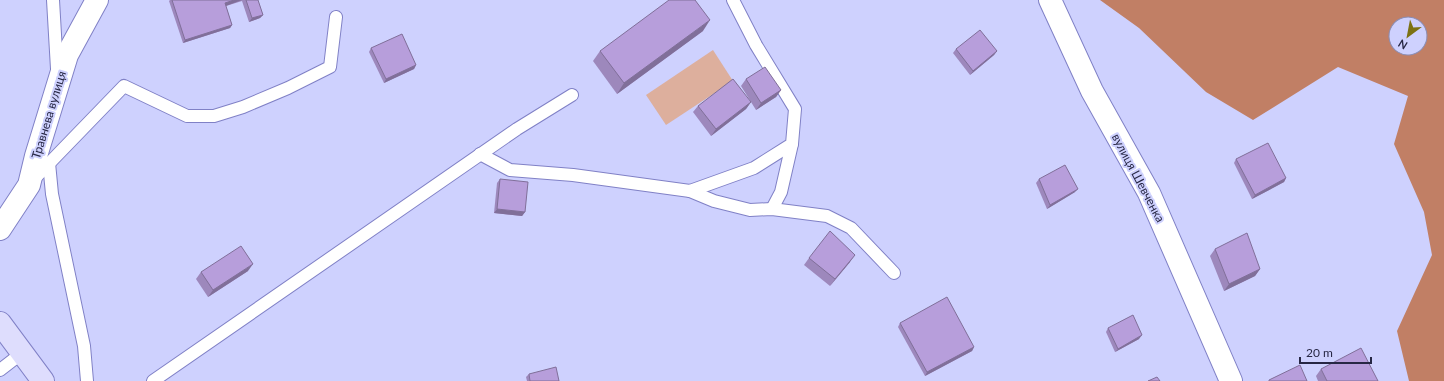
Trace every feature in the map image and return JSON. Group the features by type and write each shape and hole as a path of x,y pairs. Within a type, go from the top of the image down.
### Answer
{"street":[{"name":"Травнева вулиця","path":"0,230 29,185 67,55 97,0"},
{"name":"вулиця Шевченка","path":"1050,0 1092,92 1149,193 1231,381"},
{"path":"0,323 44,381"}],"lane":[{"path":"53,0 58,85"},
{"path":"733,0 756,45 795,109 792,144 782,187 772,209"},
{"path":"29,185 49,163 102,111 124,86 187,116 214,116 244,107 295,85 330,67 336,17"},
{"path":"153,381 480,154 572,95"},
{"path":"690,191 754,168 792,144"},
{"path":"480,154 510,170 573,175 690,191 714,201 750,210 772,209 827,216 851,228 894,273"},
{"path":"49,163 52,194 84,346 87,381"},
{"path":"0,370 22,353"}],"shaded area":[{"path":"1100,0 1444,0 1444,381 1409,381 1397,331 1432,255 1424,212 1394,144 1408,96 1338,67 1253,120 1206,92 1139,28"},
{"path":"713,50 733,81 666,125 646,95"}],"building":[{"path":"172,0 234,0 225,3 232,25 185,40"},
{"path":"246,0 258,0 263,15 252,18"},
{"path":"669,0 695,0 710,20 624,83 600,51"},
{"path":"980,30 997,51 973,71 956,49"},
{"path":"402,34 416,65 386,79 371,48"},
{"path":"765,67 781,90 761,103 746,79"},
{"path":"733,79 751,102 716,129 698,106"},
{"path":"1268,143 1286,178 1255,195 1236,159"},
{"path":"1065,165 1078,189 1050,205 1039,179"},
{"path":"500,179 528,182 525,212 497,209"},
{"path":"830,231 855,255 835,279 809,258"},
{"path":"1247,233 1260,269 1229,284 1215,249"},
{"path":"241,246 253,264 213,290 201,272"},
{"path":"947,297 974,347 927,372 900,323"},
{"path":"1133,315 1142,335 1118,349 1108,328"},
{"path":"1361,348 1378,381 1327,381 1321,369"},
{"path":"1300,365 1307,381 1269,381 1269,380"},
{"path":"556,367 559,381 530,381 529,374"},
{"path":"1157,377 1160,381 1148,381"}]}
